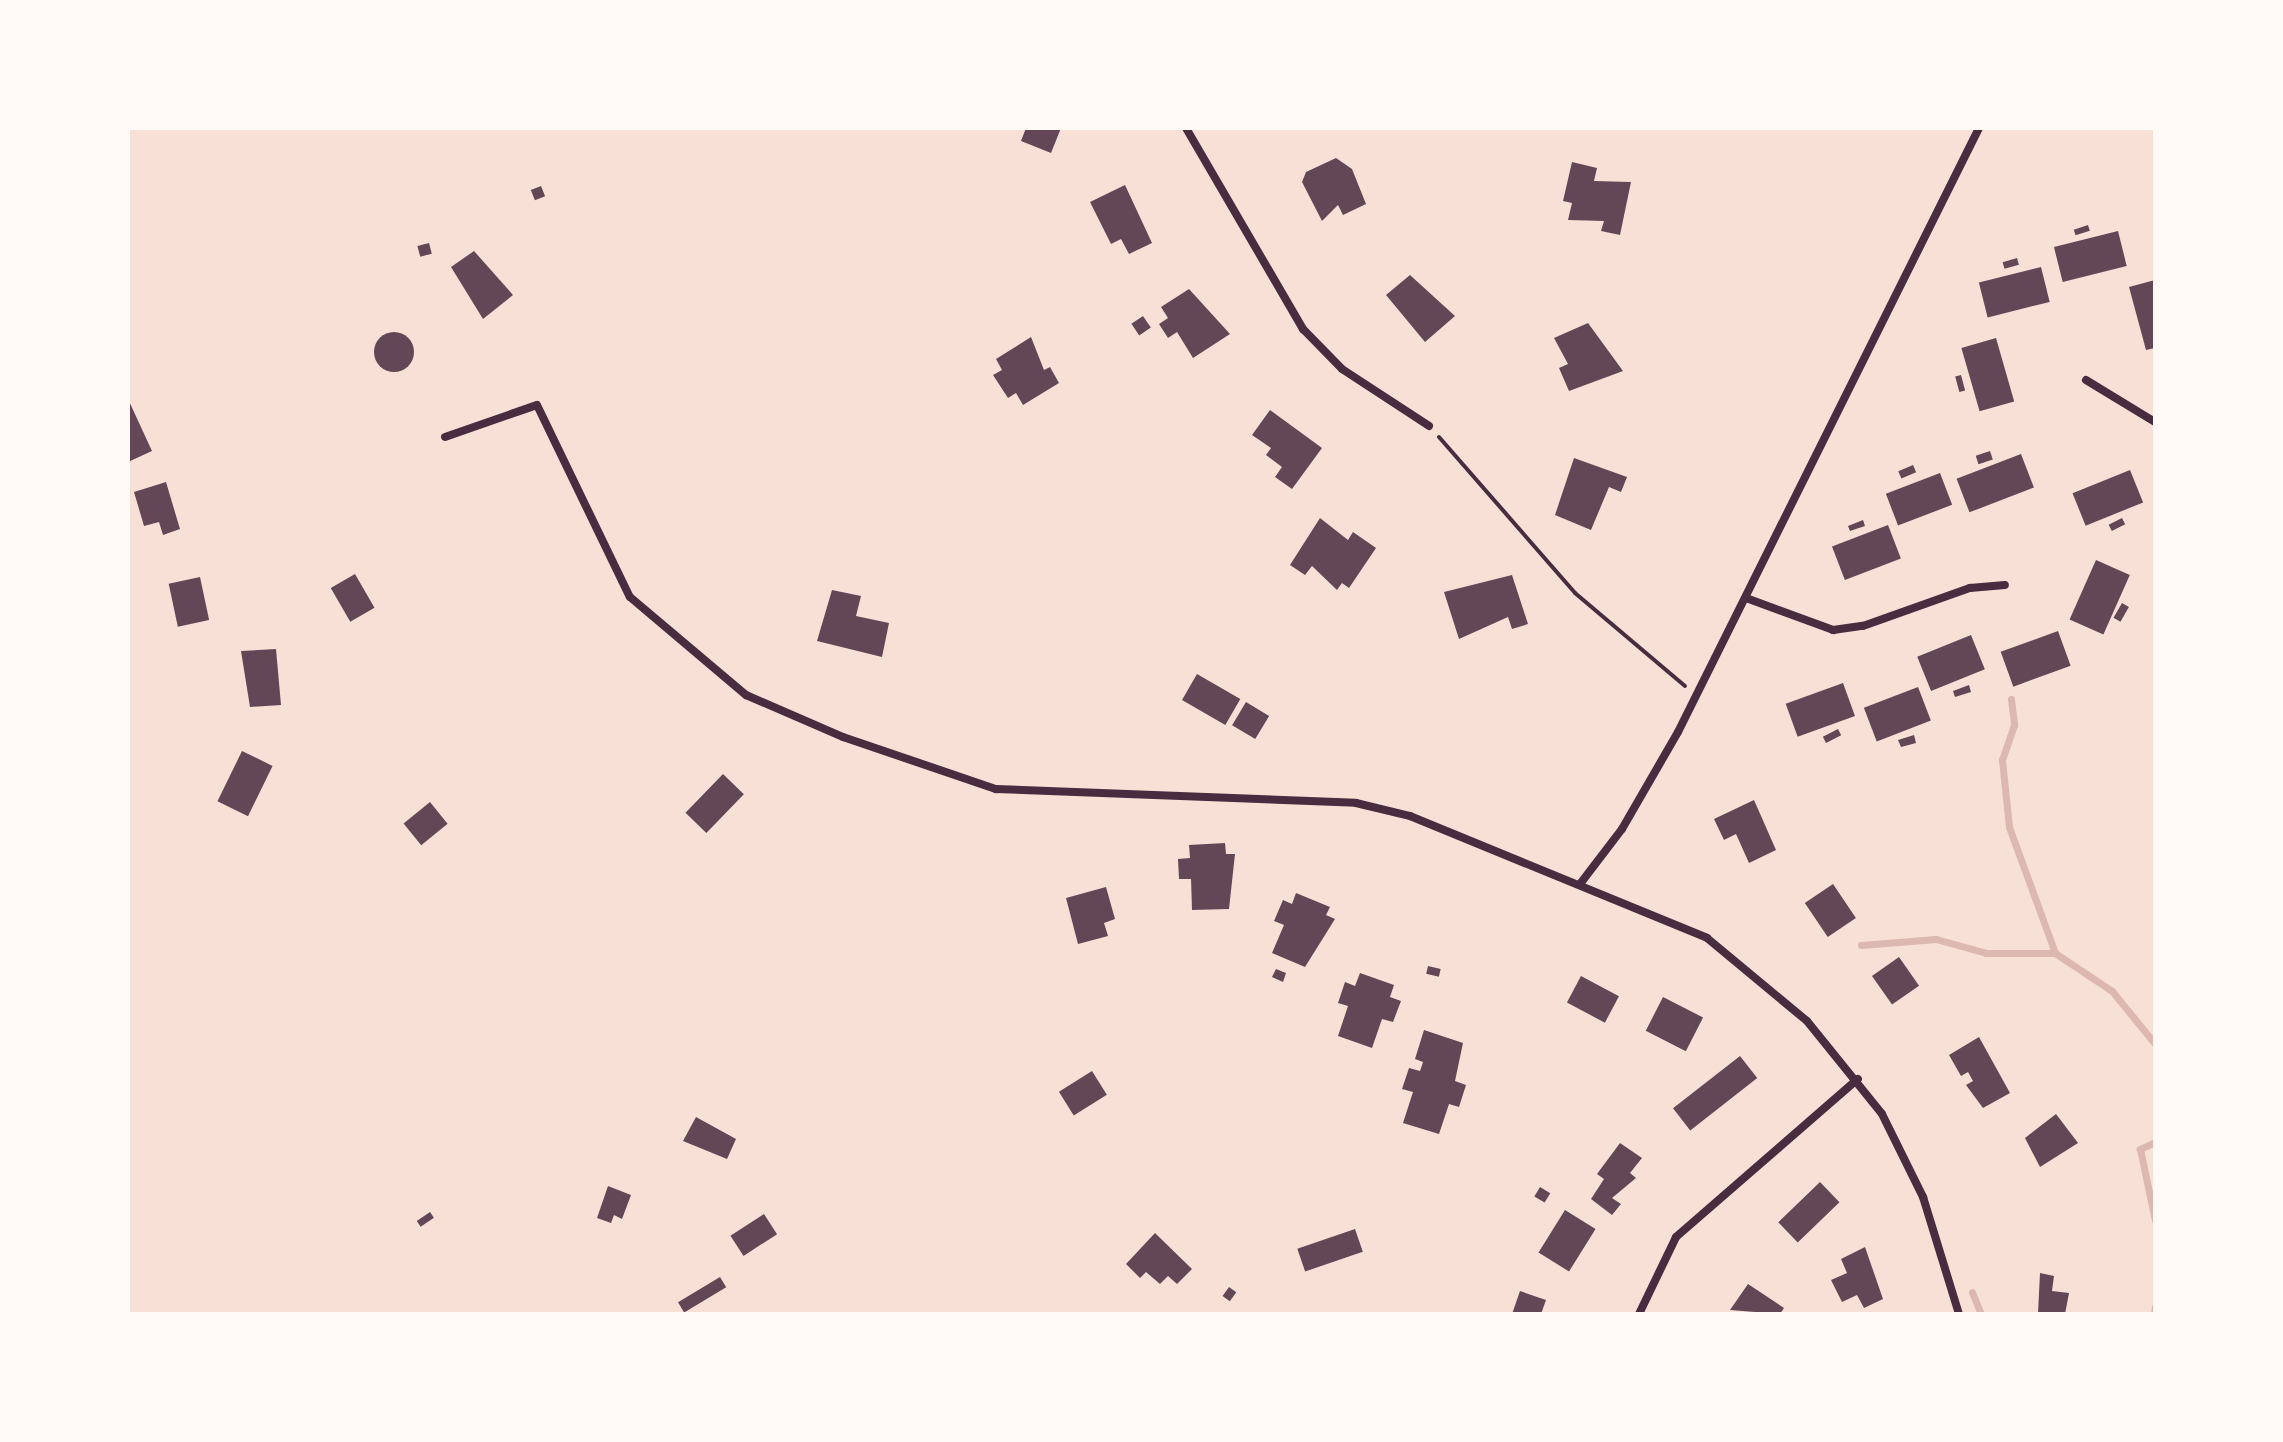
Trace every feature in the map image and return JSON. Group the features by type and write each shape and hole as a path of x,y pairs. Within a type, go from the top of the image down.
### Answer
{"street":[{"path":"1186,128 1303,329 1342,369 1429,426"},
{"path":"1580,884 1622,829 1696,696 1979,128"},
{"path":"2086,380 2155,422"},
{"path":"445,437 537,405 628,594 746,695 843,737 996,789 1356,803 1410,816 1707,938 1807,1021 1858,1079 1911,1169 1959,1314"},
{"path":"1746,598 1833,630 1863,626 1970,588 2005,585"},
{"path":"1639,1314 1676,1237 1858,1079"}],"path":[{"path":"1429,426 1575,593 1696,696"}],"building":[{"path":"1026,128 1061,128 1051,153 1021,141"},
{"path":"1336,158 1352,169 1366,204 1343,215 1338,205 1322,221 1302,182 1306,172"},
{"path":"1572,162 1597,168 1594,181 1631,182 1620,235 1601,231 1604,221 1568,220 1572,203 1563,201"},
{"path":"1125,185 1152,243 1129,254 1121,239 1111,244 1090,202"},
{"path":"541,186 545,196 535,200 531,190"},
{"path":"2088,225 2090,231 2076,235 2074,230"},
{"path":"2118,231 2127,266 2063,282 2054,247"},
{"path":"429,243 432,254 420,257 417,246"},
{"path":"474,251 513,295 483,319 451,267"},
{"path":"2017,258 2019,265 2005,269 2003,262"},
{"path":"2041,267 2050,302 1988,317 1979,282"},
{"path":"1410,275 1455,316 1425,342 1386,295"},
{"path":"2155,280 2155,348 2146,350 2129,287"},
{"path":"1189,289 1230,334 1193,358 1177,332 1168,338 1159,324 1168,318 1161,307"},
{"path":"1143,316 1151,328 1139,335 1131,324"},
{"path":"1588,323 1623,371 1569,391 1559,368 1568,364 1554,338"},
{"path":"394,332 408,338 414,352 408,366 394,372 380,366 374,352 380,338"},
{"path":"1031,337 1044,370 1050,367 1059,383 1023,405 1016,393 1008,398 993,375 1002,370 996,359"},
{"path":"1996,338 2014,401 1980,411 1961,348"},
{"path":"1961,375 1965,390 1959,392 1955,377"},
{"path":"128,399 152,451 128,462"},
{"path":"1270,410 1322,448 1292,489 1275,477 1282,467 1266,455 1271,448 1252,435"},
{"path":"1990,451 1993,460 1979,464 1976,456"},
{"path":"2021,454 2034,488 1969,512 1957,479"},
{"path":"1574,458 1627,477 1621,492 1609,487 1591,530 1555,515"},
{"path":"1913,465 1916,472 1901,479 1898,471"},
{"path":"2130,470 2143,502 2086,526 2073,493"},
{"path":"1940,473 1952,505 1898,526 1886,494"},
{"path":"166,482 180,529 163,535 159,522 144,526 134,492"},
{"path":"1320,518 1348,540 1353,532 1376,548 1349,588 1342,583 1337,590 1312,566 1305,575 1290,565"},
{"path":"2122,518 2125,524 2112,531 2109,525"},
{"path":"1863,520 1865,526 1850,531 1848,526"},
{"path":"1888,525 1901,559 1845,580 1832,547"},
{"path":"2096,560 2130,575 2103,634 2070,619"},
{"path":"355,574 374,608 350,622 331,588"},
{"path":"1512,575 1528,624 1512,629 1508,617 1459,639 1444,592"},
{"path":"200,577 209,620 178,627 169,584"},
{"path":"832,590 861,596 856,616 889,623 882,657 817,641"},
{"path":"2122,603 2129,607 2120,622 2114,618"},
{"path":"2058,631 2071,666 2013,687 2001,652"},
{"path":"1971,635 1985,669 1931,691 1917,657"},
{"path":"276,649 281,705 250,707 241,651"},
{"path":"1197,674 1240,699 1225,725 1182,700"},
{"path":"1843,683 1855,716 1798,737 1786,704"},
{"path":"1969,685 1971,692 1955,697 1953,691"},
{"path":"1918,687 1931,721 1877,741 1864,708"},
{"path":"1246,702 1269,716 1255,739 1232,725"},
{"path":"1838,729 1841,735 1826,743 1823,737"},
{"path":"1914,735 1916,743 1901,747 1898,740"},
{"path":"242,751 273,766 248,816 217,801"},
{"path":"723,774 744,794 706,833 685,813"},
{"path":"1754,800 1776,850 1749,863 1736,834 1724,840 1714,819"},
{"path":"430,802 448,824 421,845 404,823"},
{"path":"1225,843 1226,854 1235,854 1229,909 1192,910 1191,879 1179,879 1178,859 1190,858 1189,845"},
{"path":"1833,884 1856,918 1828,937 1805,903"},
{"path":"1106,887 1115,919 1104,923 1108,936 1078,944 1066,898"},
{"path":"1296,893 1330,907 1326,915 1335,919 1305,967 1272,953 1284,925 1274,921 1283,900 1292,904"},
{"path":"1899,957 1919,986 1892,1005 1872,976"},
{"path":"1428,966 1441,969 1439,977 1426,974"},
{"path":"1276,969 1286,973 1283,982 1272,977"},
{"path":"1360,973 1394,985 1390,997 1401,1001 1393,1022 1382,1019 1372,1048 1338,1036 1348,1006 1338,1003 1345,982 1355,986"},
{"path":"1581,976 1619,996 1605,1023 1567,1002"},
{"path":"1663,997 1703,1017 1686,1051 1646,1031"},
{"path":"1424,1030 1463,1043 1455,1081 1466,1085 1459,1107 1449,1104 1439,1134 1403,1123 1413,1092 1402,1089 1409,1068 1420,1071 1423,1062 1415,1059"},
{"path":"1979,1037 2010,1093 1983,1108 1966,1085 1973,1081 1968,1072 1961,1076 1949,1055"},
{"path":"1740,1056 1757,1078 1690,1130 1673,1108"},
{"path":"1092,1071 1107,1095 1074,1115 1059,1092"},
{"path":"2056,1114 2078,1143 2040,1167 2025,1138"},
{"path":"696,1117 736,1139 727,1159 683,1141"},
{"path":"1620,1143 1642,1158 1630,1173 1636,1178 1612,1198 1621,1204 1612,1215 1591,1199 1604,1179 1597,1174"},
{"path":"1820,1182 1839,1202 1798,1242 1778,1222"},
{"path":"608,1186 631,1195 622,1219 614,1215 611,1223 597,1218"},
{"path":"1540,1187 1550,1193 1545,1203 1534,1196"},
{"path":"1565,1210 1596,1229 1569,1271 1539,1252"},
{"path":"430,1212 434,1218 421,1227 417,1221"},
{"path":"764,1214 777,1234 744,1256 730,1236"},
{"path":"1355,1229 1363,1252 1305,1272 1297,1249"},
{"path":"1155,1233 1192,1269 1177,1284 1168,1276 1160,1284 1146,1272 1140,1278 1126,1264"},
{"path":"1865,1247 1883,1299 1864,1308 1857,1295 1842,1302 1831,1280 1847,1273 1841,1259"},
{"path":"2040,1273 2054,1276 2052,1291 2069,1293 2065,1314 2038,1313"},
{"path":"720,1277 726,1287 684,1313 678,1302"},
{"path":"1748,1284 1784,1308 1780,1314 1730,1310"},
{"path":"1229,1287 1236,1292 1230,1301 1223,1296"},
{"path":"1520,1291 1546,1300 1541,1314 1512,1314"}],"waterway":[{"path":"2011,699 2014,725 2002,760 2009,827 2055,953"},
{"path":"1861,945 1936,939 1986,953 2055,953 2112,991 2155,1044"},
{"path":"2155,1142 2140,1149 2155,1220"},
{"path":"1972,1292 1981,1314"},
{"path":"2154,1314 2155,1307"}]}
